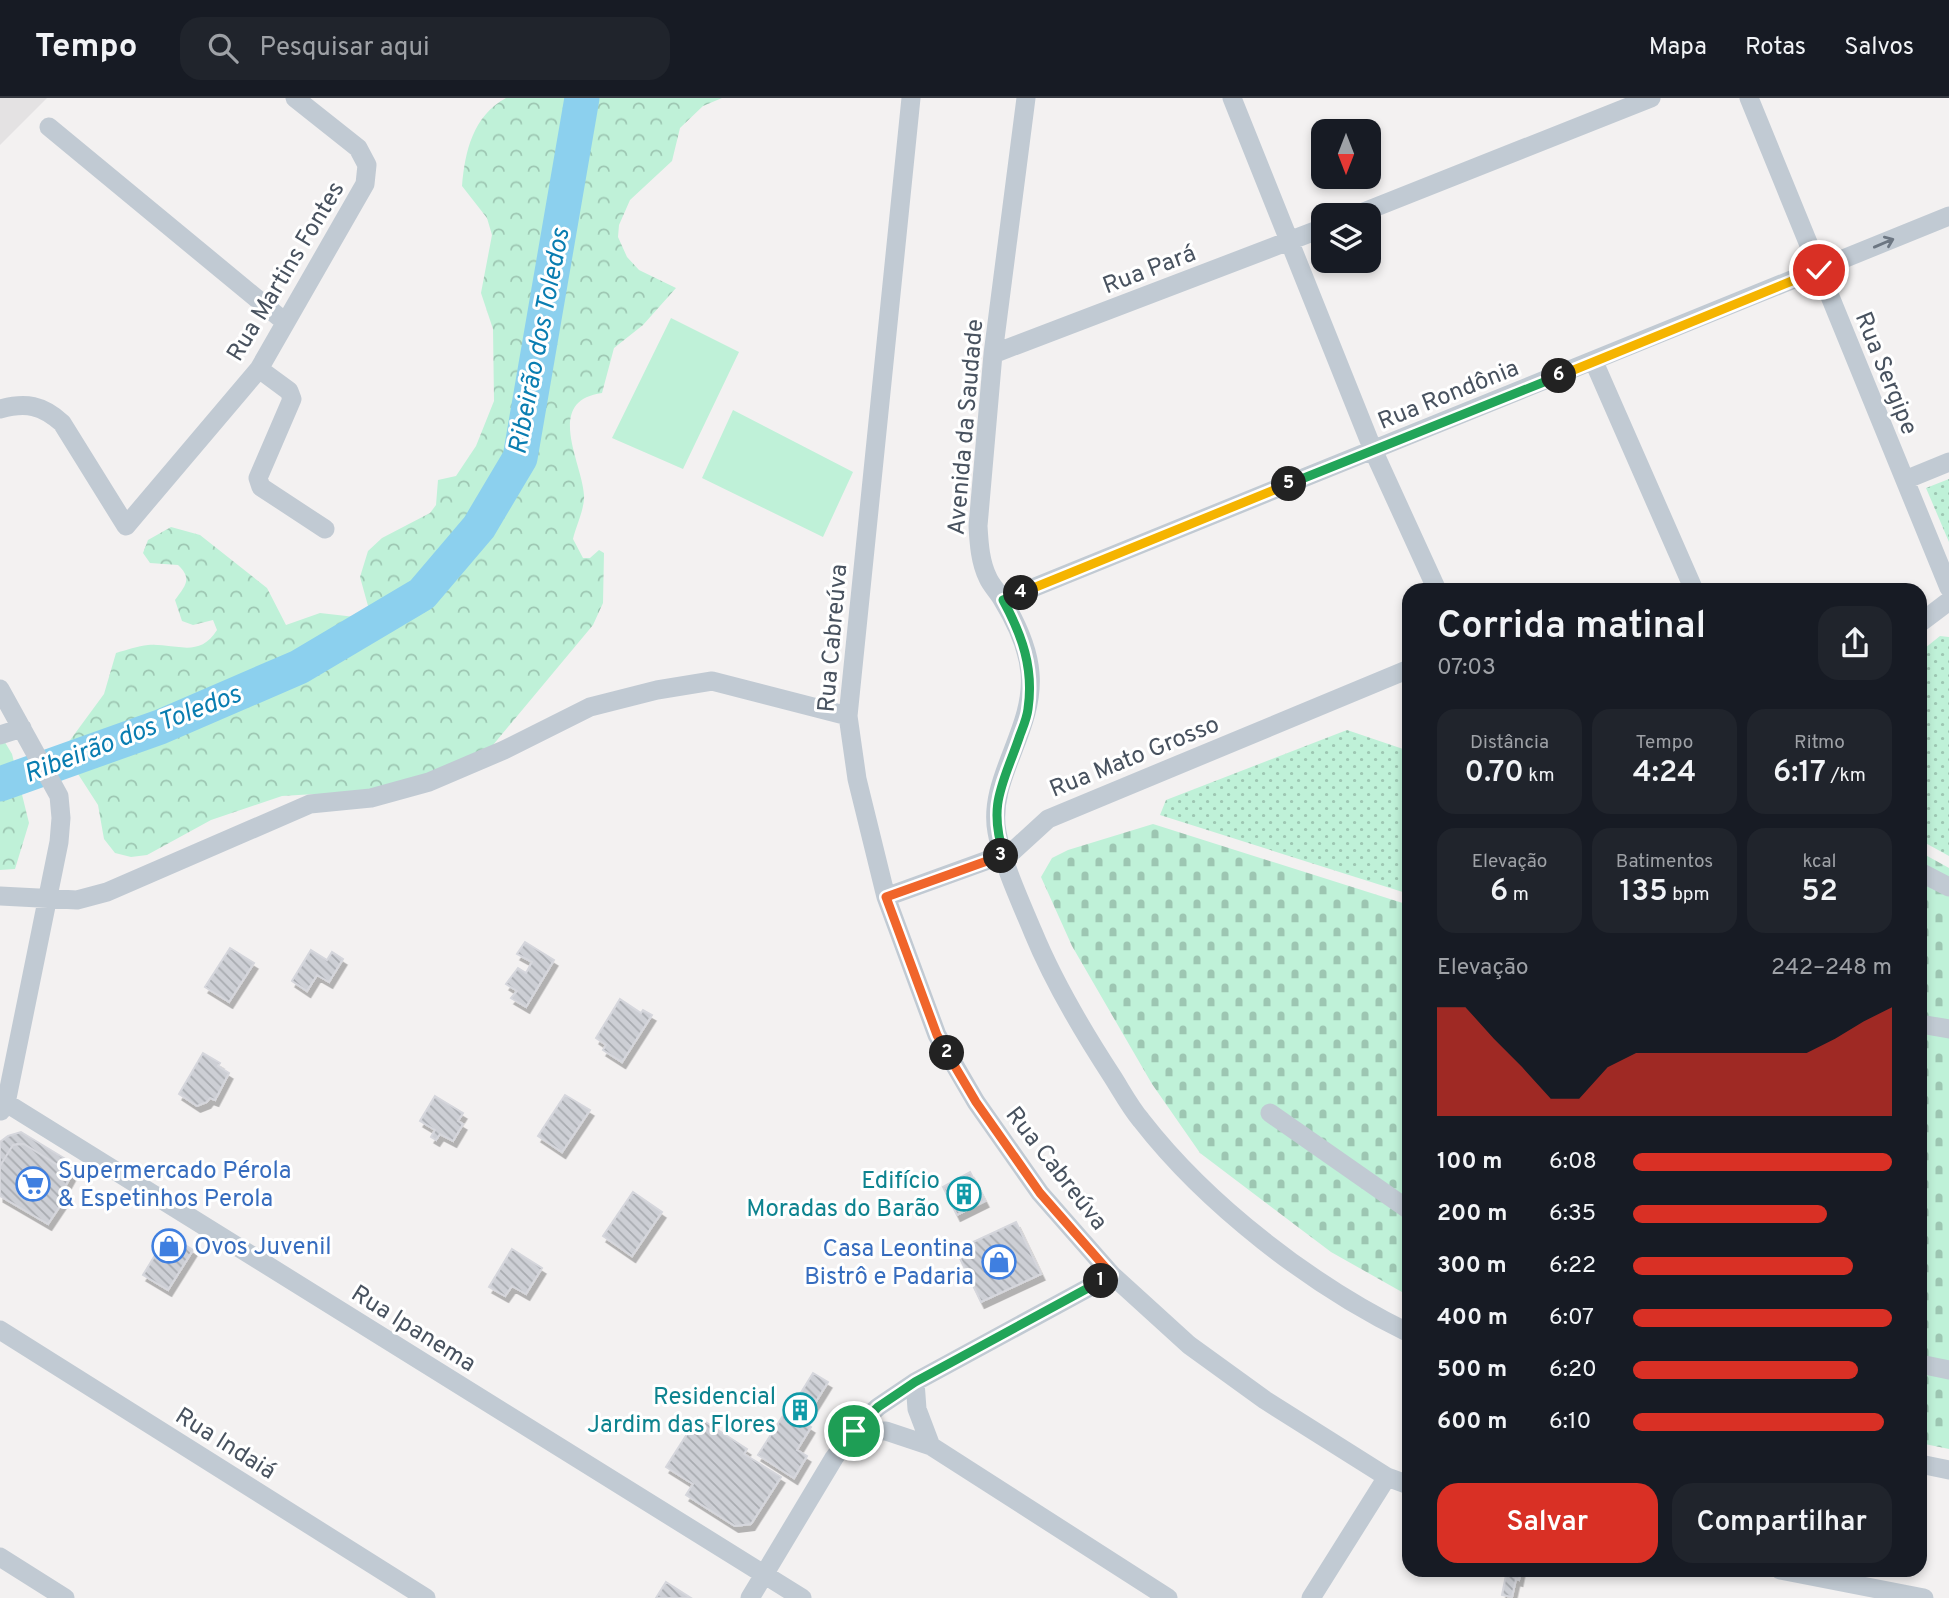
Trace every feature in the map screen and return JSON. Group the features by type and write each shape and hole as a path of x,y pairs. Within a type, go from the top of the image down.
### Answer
{"street":[{"name":"Rua Martins Fontes","path":"0,409 15,405 34,406 49,411 62,423 125,526 259,369 365,184 367,164 358,148 295,98"},
{"name":"Rua Cabreúva","path":"911,98 848,716 857,779 886,897 937,1035 976,1102 1040,1193 1112,1275 1189,1345 1265,1400 1387,1477 1402,1482"},
{"name":"Avenida da Saudade","path":"1026,98 993,354 978,526 980,551 987,576 1003,600 1025,647 1030,674 1028,711 998,800 997,832 1004,855 1050,972 1088,1040 1140,1120 1203,1188 1275,1249 1339,1294 1402,1329"},
{"path":"1232,98 1373,450 1434,583"},
{"path":"1381,205 1651,98"},
{"name":"Rua Sergipe","path":"1749,98 1949,588"},
{"path":"49,127 285,322"},
{"name":"Rua Rondônia","path":"1003,600 1949,216"},
{"name":"Rua Pará","path":"993,354 1311,233"},
{"path":"1594,362 1691,583"},
{"path":"259,369 289,391 292,399 258,478 261,487 325,529"},
{"path":"1905,480 1949,462"},
{"path":"1927,618 1949,601"},
{"name":"Rua Mato Grosso","path":"886,897 1004,855 1013,851 1048,819 1402,672"},
{"path":"0,896 77,900 107,892 310,803 371,798 429,782 504,750 590,708 657,690 712,681 848,716"},
{"path":"0,689 59,796 61,818 59,842 2,1105"},
{"path":"0,735 26,735"},
{"path":"1927,876 1949,887"},
{"path":"1927,1025 1949,1029"},
{"name":"Rua Ipanema","path":"2,1105 802,1598"},
{"path":"1270,1113 1402,1205"},
{"path":"750,1598 834,1458 854,1431 878,1407 915,1382 1112,1275"},
{"name":"Rua Indaiá","path":"0,1330 426,1598"},
{"path":"1927,1365 1949,1370"},
{"path":"915,1382 917,1409 932,1446"},
{"path":"854,1431 886,1431 932,1446 1168,1598"},
{"path":"1927,1465 1949,1470"},
{"path":"1311,1598 1387,1477"},
{"path":"0,1557 65,1598"},
{"path":"1816,1577 1924,1598"}],"shaded area":[{"path":"0,98 47,98 0,145"}],"green space":[{"path":"506,98 722,98 703,106 680,128 672,161 630,200 619,225 618,237 627,257 639,270 676,288 643,325 614,348 602,393 584,398 574,408 570,420 570,435 584,495 573,539 583,558 590,558 599,550 604,553 603,603 593,625 493,745 392,799 315,794 282,796 211,820 147,855 131,857 115,853 104,839 98,805 69,760 68,743 104,694 116,653 148,645 195,647 210,639 217,630 213,620 193,625 182,621 175,600 186,582 185,574 178,565 150,563 143,553 148,540 171,527 200,535 267,588 286,625 320,613 364,618 370,613 360,577 368,551 382,538 430,513 436,505 438,480 456,476 476,446 494,401 493,329 481,293 492,235 487,218 462,186 469,148 478,125 486,114"},
{"path":"671,318 739,352 683,469 612,438"},
{"path":"733,410 853,472 823,537 702,478"},
{"path":"1949,479 1949,542 1926,488"},
{"path":"1940,636 1949,637 1949,856 1927,844 1927,646"},
{"path":"1347,730 1402,749 1402,892 1160,815 1166,800"},
{"path":"0,734 12,754 29,823 15,869 0,870"},
{"path":"1153,824 1402,903 1402,1292 1331,1252 1200,1153 1152,1084 1072,946 1041,877 1052,858 1068,850"},
{"path":"1927,856 1949,868 1949,1449 1927,1444"}],"building":[{"path":"525,942 554,960 526,1007 511,998 517,991 506,984 518,968 526,973 532,962 517,954"},
{"path":"230,948 254,963 229,1002 205,987"},
{"path":"311,950 327,960 332,952 343,959 329,982 317,975 307,991 292,981"},
{"path":"620,999 641,1013 643,1010 652,1015 622,1062 603,1050 606,1045 596,1038"},
{"path":"203,1053 220,1063 218,1066 229,1073 215,1100 210,1098 197,1106 179,1094"},
{"path":"565,1095 590,1110 562,1152 538,1136"},
{"path":"435,1096 463,1113 458,1121 463,1124 453,1141 440,1134 436,1140 431,1137 435,1130 420,1121"},
{"path":"21,1132 77,1166 72,1174 24,1144 13,1145 0,1166 0,1142"},
{"name":"Supermercado Pérola & Espetinhos Perola","path":"24,1144 72,1174 61,1194 66,1197 48,1224 0,1196 0,1166 13,1145"},
{"name":"Edifício Moradas do Barão","path":"970,1172 985,1201 957,1215 943,1187"},
{"path":"633,1192 662,1212 632,1256 603,1236"},
{"name":"Casa Leontina Bistrô e Padaria","path":"1016,1222 1041,1274 981,1302 956,1250"},
{"path":"168,1234 193,1250 168,1290 143,1275"},
{"path":"512,1249 542,1268 526,1294 512,1286 505,1296 489,1287"},
{"path":"813,1373 828,1382 804,1421 789,1412"},
{"name":"Residencial Jardim das Flores","path":"797,1398 812,1407 804,1421 789,1412"},
{"path":"786,1411 811,1427 797,1450 807,1456 794,1478 758,1455"},
{"path":"698,1417 747,1449 744,1454 781,1477 751,1524 735,1526 686,1495 693,1484 666,1467"},
{"path":"1506,1577 1520,1577 1519,1580 1516,1579 1512,1597 1502,1595"},
{"path":"666,1582 691,1598 656,1598"}],"waterway":[{"name":"Ribeirão dos Toledos","path":"0,784 160,727 299,667 422,594 479,527 520,458 582,98"}],"place":[{"name":"Supermercado Pérola & Espetinhos Perola","path":"33,1184"},
{"name":"Edifício Moradas do Barão","path":"964,1194"},
{"name":"Ovos Juvenil","path":"169,1246"},
{"name":"Casa Leontina Bistrô e Padaria","path":"999,1262"},
{"name":"Residencial Jardim das Flores","path":"800,1410"}],"route":[{"path":"854,1431 878,1407 915,1382 1112,1275 1040,1193 976,1102 937,1035 886,897 1004,855 997,832 996,813 1000,788 1028,711 1030,674 1025,647 1003,600 1819,270"}]}
